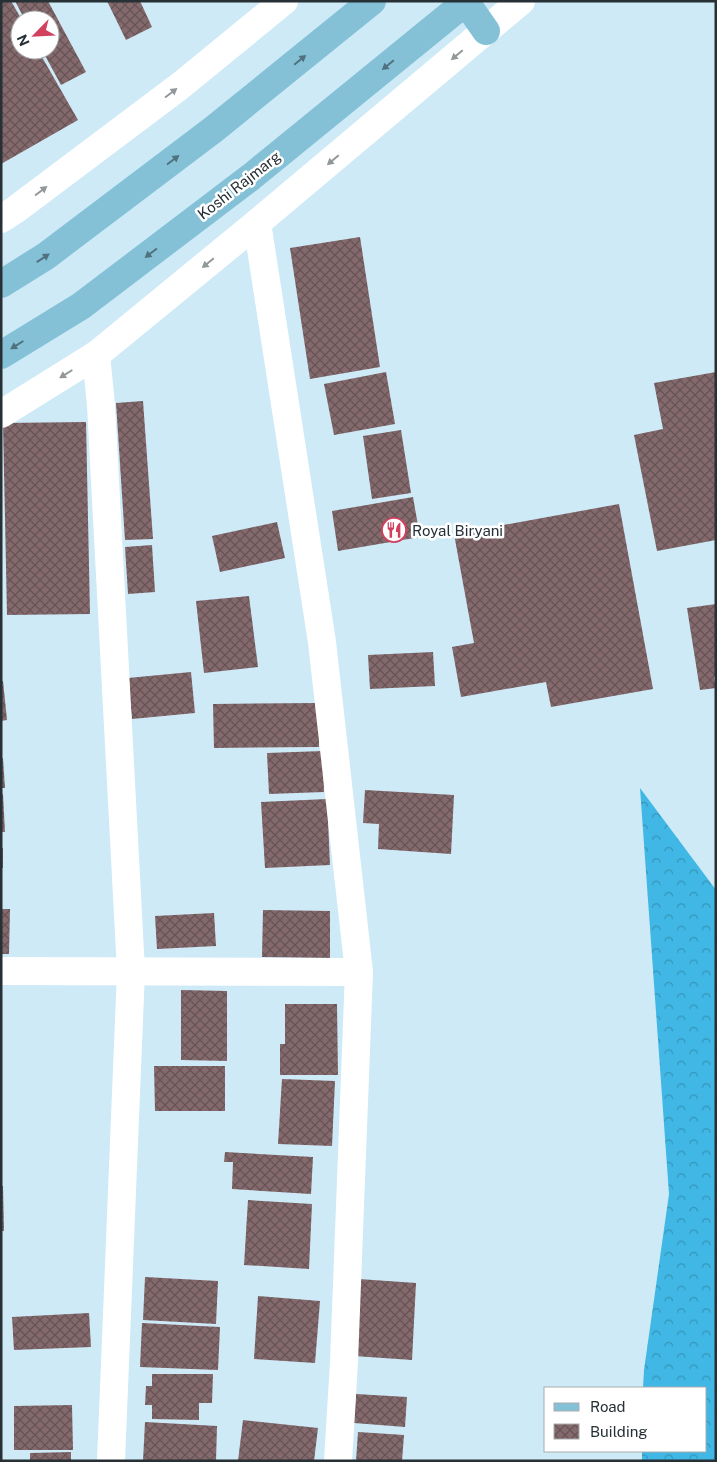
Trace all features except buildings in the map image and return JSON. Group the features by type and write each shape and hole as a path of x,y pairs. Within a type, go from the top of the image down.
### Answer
{"main road":[{"path":"1,284 46,256 206,135 372,1"},
{"path":"466,2 486,31"},
{"name":"Koshi Rajmarg","path":"1,355 81,306 266,164 466,2"}],"street":[{"path":"1,219 180,86 284,1"},
{"path":"1,414 96,355 257,223 521,1"},
{"path":"257,223 322,642 359,972 344,1362 338,1461"},
{"path":"96,355 101,405 131,971 111,1461"},
{"path":"1,971 359,972"}],"green space":[{"path":"640,788 716,890 716,1461 642,1461 642,1452 707,1452 707,1387 643,1387 669,1194"}],"place":[{"name":"Royal Biryani","path":"394,530"}]}
